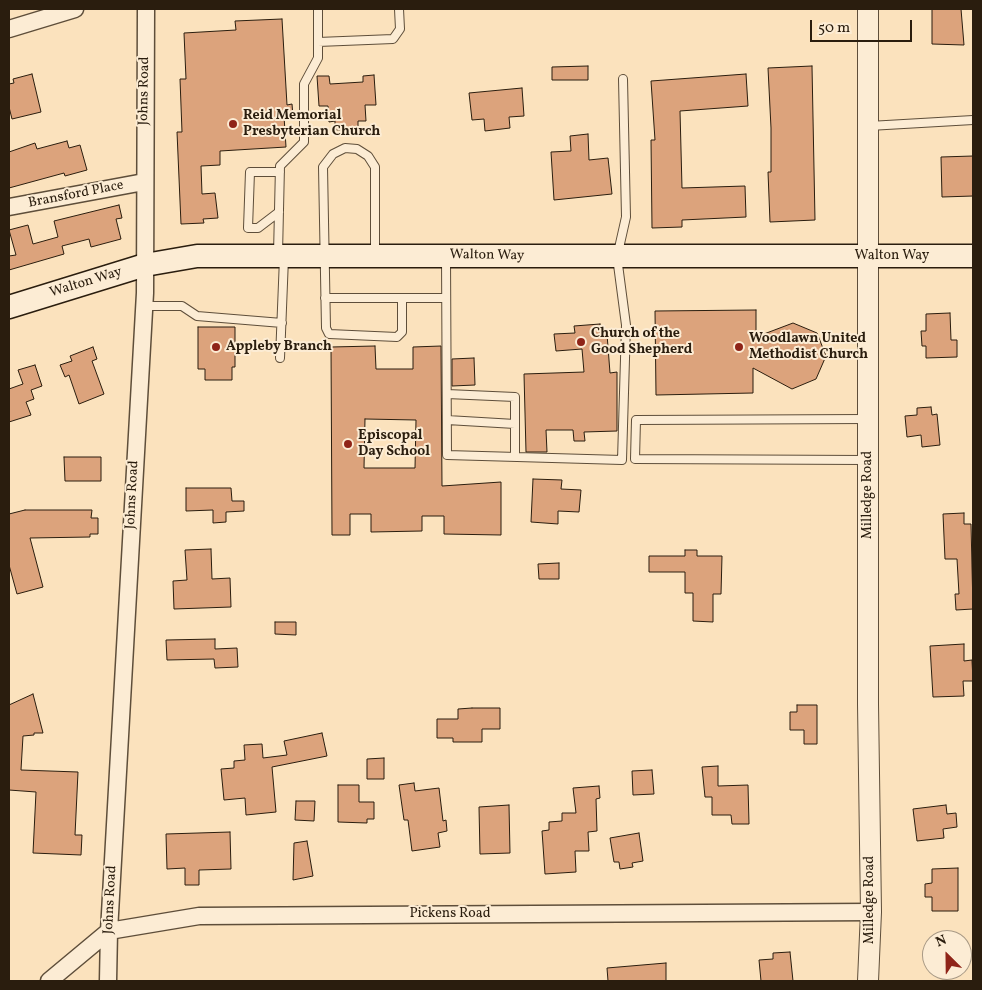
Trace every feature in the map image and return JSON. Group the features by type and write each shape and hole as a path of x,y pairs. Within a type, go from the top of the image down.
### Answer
{"main road":[{"name":"Walton Way","path":"9,307 145,265 197,256 973,256"}],"street":[{"path":"9,29 75,9"},
{"name":"Johns Road","path":"108,981 109,931 144,306 146,9"},
{"name":"Milledge Road","path":"868,9 871,912 868,981"},
{"name":"Bransford Place","path":"9,207 144,182"},
{"name":"Pickens Road","path":"109,931 198,916 871,912"},
{"path":"49,981 109,931"}],"lane":[{"path":"280,358 282,323 279,212 280,166 304,142 304,84 318,58 318,9"},
{"path":"318,42 393,39 400,29 399,9"},
{"path":"622,460 626,325 617,257 626,217 623,79"},
{"path":"869,126 973,120"},
{"path":"375,256 375,167 368,156 357,149 346,148 333,154 324,167 326,328 329,334 397,337 402,332 402,298"},
{"path":"279,212 258,228 248,228 250,172 280,172"},
{"path":"446,256 448,455 622,460 868,460"},
{"path":"325,298 446,298"},
{"path":"144,306 182,306 197,316 282,323"},
{"path":"447,394 515,397 515,457"},
{"path":"635,460 636,420 869,419"},
{"path":"447,420 515,424"}],"building":[{"path":"932,9 961,9 964,45 932,44"},
{"name":"Reid Memorial Presbyterian Church","path":"282,19 287,105 292,104 293,116 284,116 286,147 220,151 220,165 201,166 202,194 215,193 218,218 203,219 204,223 181,224 177,132 182,132 180,79 186,79 184,33 236,30 235,21"},
{"path":"588,66 588,80 552,80 552,67"},
{"path":"812,66 815,220 770,222 768,172 771,172 771,128 768,68"},
{"path":"32,74 41,112 12,119 9,107 9,84 14,83 13,79"},
{"path":"746,74 748,106 680,111 682,188 745,186 746,217 682,220 682,227 652,228 651,140 655,140 651,81"},
{"path":"374,75 376,105 365,105 366,121 358,121 358,129 335,130 335,121 329,122 328,106 319,106 317,76 329,76 330,84 363,82 363,76"},
{"path":"522,88 524,116 509,117 510,128 485,131 484,119 472,120 469,93"},
{"path":"588,134 589,160 608,158 612,194 554,200 551,152 571,151 570,136"},
{"path":"67,141 69,148 80,145 87,170 65,176 64,173 9,188 9,152 35,143 37,149"},
{"path":"973,156 973,196 942,197 941,157"},
{"path":"119,205 122,218 116,219 121,239 91,247 89,239 62,246 64,254 9,270 9,256 16,255 9,230 28,225 33,244 58,237 54,221"},
{"name":"Woodlawn United Methodist Church","path":"756,310 756,337 793,323 817,333 826,356 816,379 792,389 753,368 753,393 656,395 655,311"},
{"path":"950,313 951,340 957,340 957,357 926,358 926,346 922,346 921,331 926,331 926,314"},
{"path":"600,324 600,335 607,334 610,373 617,372 617,431 584,432 585,441 574,441 573,430 546,430 547,452 526,452 524,374 584,372 582,349 556,351 554,334 575,333 574,326"},
{"name":"Appleby Branch","path":"198,327 235,327 235,367 232,367 232,380 205,380 205,369 198,369"},
{"name":"Episcopal Day School","path":"375,346 376,369 413,369 413,347 441,346 442,486 501,482 501,535 444,534 444,516 422,516 422,531 371,532 371,514 350,514 350,535 332,535 331,347","holes":["365,419 416,420 415,468 364,468"]},
{"path":"93,347 97,359 92,361 104,394 79,404 69,375 65,377 60,365 72,361 70,356"},
{"path":"474,358 475,385 452,386 452,359"},
{"path":"35,365 42,386 31,390 34,399 26,402 31,415 9,422 9,389 23,384 18,370"},
{"path":"931,407 932,415 937,414 940,445 922,447 921,435 907,437 905,416 917,415 917,408"},
{"path":"64,457 101,457 101,481 65,481"},
{"path":"533,479 562,480 561,489 581,490 579,512 558,511 558,524 531,522"},
{"path":"186,488 231,488 232,501 244,501 244,511 226,512 226,522 213,523 213,510 186,511"},
{"path":"25,510 92,510 91,518 98,518 98,534 90,534 90,537 30,538 43,587 17,594 9,565 9,514"},
{"path":"964,513 964,524 971,524 973,609 956,610 955,594 959,594 957,559 945,559 943,514"},
{"path":"211,549 212,579 230,578 231,607 174,609 173,581 187,580 185,550"},
{"path":"685,550 697,550 697,556 722,556 721,594 713,594 713,622 693,621 693,593 685,593 685,572 649,572 649,556 685,556"},
{"path":"559,563 559,579 539,579 538,564"},
{"path":"275,622 296,622 296,635 275,634"},
{"path":"215,639 215,649 237,648 238,667 215,668 214,659 167,660 166,640"},
{"path":"964,644 964,661 972,660 973,681 963,681 964,696 933,697 930,646"},
{"path":"33,694 43,733 23,736 21,770 78,772 75,835 82,835 81,855 33,853 36,792 9,790 9,705"},
{"path":"797,705 817,705 817,744 804,744 804,730 790,730 790,712 797,712"},
{"path":"500,708 500,729 482,729 482,742 453,742 453,738 437,738 437,719 458,719 458,709"},
{"path":"322,733 327,756 272,767 276,812 246,815 245,798 224,800 221,769 234,768 234,761 245,760 244,745 262,744 263,758 287,755 284,741"},
{"path":"384,758 384,779 367,779 367,759"},
{"path":"718,766 718,786 748,785 749,824 732,824 731,815 712,815 712,797 705,797 702,767"},
{"path":"652,770 654,794 633,795 632,771"},
{"path":"414,783 415,791 439,788 443,821 446,820 447,831 438,833 440,847 412,851 408,820 404,820 399,785"},
{"path":"338,785 359,785 359,802 374,802 374,819 367,819 367,823 338,822"},
{"path":"599,786 600,798 596,799 597,831 588,832 589,851 575,851 576,872 545,874 542,831 549,830 549,822 562,821 562,813 576,813 573,788"},
{"path":"296,801 315,801 314,821 295,820"},
{"path":"509,805 510,853 480,854 479,807"},
{"path":"946,805 947,814 956,813 957,827 943,829 944,838 917,841 913,809"},
{"path":"230,832 231,869 199,870 199,885 185,885 185,868 167,869 166,834"},
{"path":"639,833 643,861 632,863 633,867 620,869 619,862 614,862 610,838"},
{"path":"307,841 313,876 293,880 294,843"},
{"path":"958,868 958,911 932,911 932,897 925,897 925,884 932,883 932,869"},
{"path":"790,952 793,981 761,981 759,960 773,959 773,953"},
{"path":"666,963 666,981 608,981 607,968"}],"place":[{"name":"Reid Memorial Presbyterian Church","path":"233,124"},
{"name":"Church of the Good Shepherd","path":"581,342"},
{"name":"Appleby Branch","path":"216,347"},
{"name":"Woodlawn United Methodist Church","path":"739,347"},
{"name":"Episcopal Day School","path":"348,444"}]}
